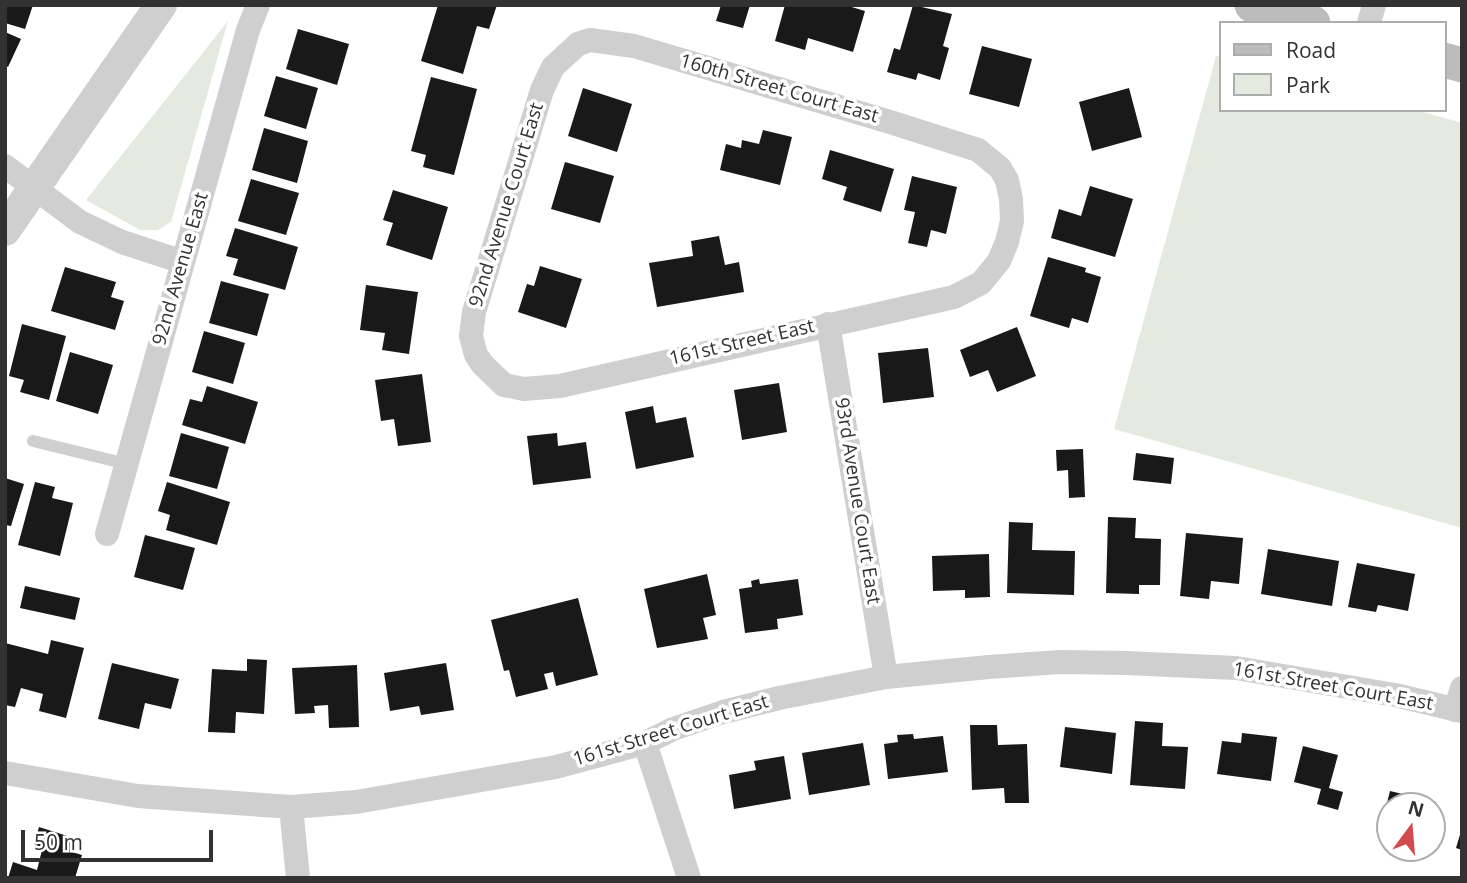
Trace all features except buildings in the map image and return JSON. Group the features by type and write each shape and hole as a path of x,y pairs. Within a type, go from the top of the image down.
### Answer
{"main road":[{"path":"1252,5 1306,21"}],"street":[{"path":"5,230 161,5"},
{"name":"92nd Avenue East","path":"107,534 248,30 258,5"},
{"name":"160th Street Court East","path":"578,44 590,40 634,46 890,121 978,150 1000,168 1007,180 1011,199 1012,222 1007,242 999,261 990,273"},
{"name":"92nd Avenue Court East","path":"492,374 476,355 471,336 474,312 542,90 553,67 578,44"},
{"path":"5,166 80,222 102,233 183,262"},
{"name":"161st Street East","path":"492,374 504,385 524,390 560,386 954,297 981,283 990,273"},
{"name":"93rd Avenue Court East","path":"828,324 886,677"},
{"name":"161st Street Court East","path":"5,773 138,796 291,807 356,802 556,767 645,743 723,712 779,698 886,677 1060,663 1236,668 1460,703"},
{"path":"645,743 689,878"},
{"path":"291,807 299,878"}],"lane":[{"path":"33,441 127,464"}],"green space":[{"path":"228,21 171,222 158,230 140,230 86,200"},
{"path":"1216,56 1218,112 1423,112 1462,123 1462,528 1114,429"}]}
